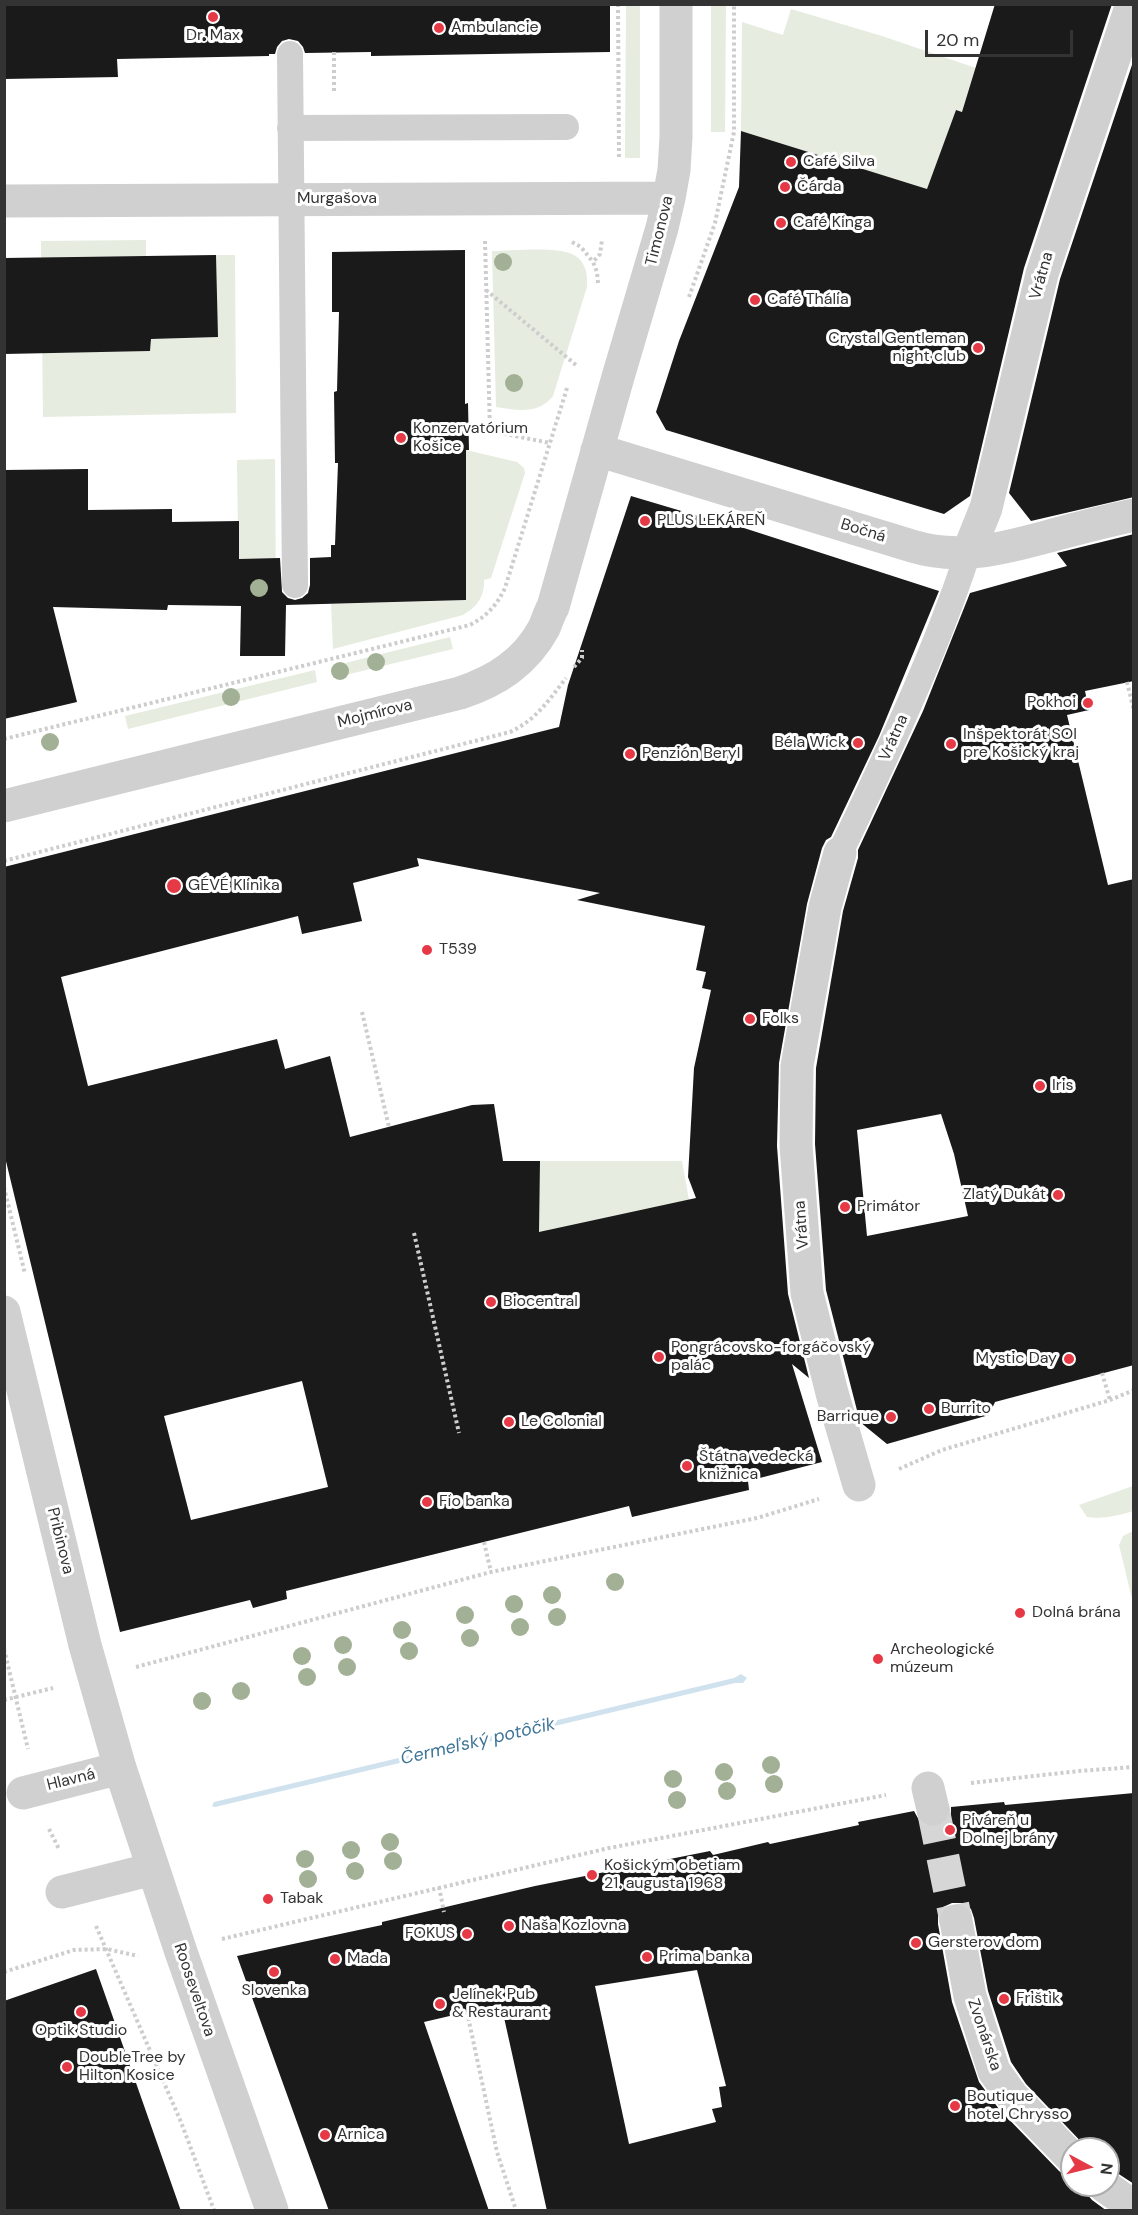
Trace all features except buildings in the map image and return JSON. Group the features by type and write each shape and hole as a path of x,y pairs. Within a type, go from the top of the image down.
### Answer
{"street":[{"name":"Timonova","path":"597,450 663,228 674,170 676,4"},
{"name":"Vrátna","path":"968,553 986,508 1042,274 1132,4"},
{"name":"Murgašova","path":"4,201 669,198"},
{"name":"Bočná","path":"597,450 924,550 941,553 998,550 1134,515"},
{"name":"Mojmírova","path":"4,806 460,693 490,682 515,664 544,628 553,607 597,450"},
{"name":"Vrátna","path":"840,853 821,929 797,1066 796,1145 807,1293 832,1393 859,1485"},
{"name":"Pribinova","path":"4,1312 85,1645 120,1768"},
{"name":"Hlavná","path":"31,1791 120,1768"},
{"name":"Rooseveltova","path":"120,1768 181,1952 272,2211"},
{"path":"70,1890 153,1869"},
{"name":"Zvonárska","path":"956,1921 970,1996 994,2071 1012,2096 1060,2146"},
{"path":"1120,2197 1134,2207"}],"lane":[{"path":"290,54 295,585"},
{"path":"290,128 566,127"},
{"name":"Vrátna","path":"840,853 893,742 959,581 968,553"}],"path":[{"path":"688,301 715,223 734,132 734,4"},
{"path":"484,240 490,431"},
{"path":"486,290 574,364"},
{"path":"4,739 470,625 481,619 499,601 505,588 550,443 468,426"},
{"path":"4,861 510,732 524,726 539,713 582,658 582,647"},
{"path":"1127,682 1134,711"},
{"path":"362,1012 389,1127"},
{"path":"414,1233 459,1432"},
{"path":"1102,1373 1110,1400"},
{"path":"136,1667 491,1572 758,1518 859,1485 942,1450 1110,1400 1134,1390"},
{"path":"484,1542 491,1572"},
{"path":"4,1649 31,1791 47,1825 70,1890 106,1949 181,2122 214,2211"},
{"path":"214,1941 609,1848 931,1798 1078,1771 1134,1767"},
{"path":"439,1887 444,1912"},
{"path":"4,1972 74,1950 106,1949 156,1960 181,1952"},
{"path":"466,2012 496,2152 516,2211"}],"shaded area":[{"path":"626,5 640,5 640,158 625,158"},
{"path":"711,5 726,5 725,132 711,132"},
{"path":"791,9 882,36 976,68 963,112 956,110 928,190 741,131 742,22 783,35"},
{"path":"146,240 146,256 67,257 66,352 150,351 151,339 217,337 216,255 235,255 236,413 43,417 41,241"},
{"path":"549,250 570,253 577,257 586,270 587,287 553,396 534,409 496,407 492,251"},
{"path":"466,450 517,462 524,468 525,473 491,578 484,580 479,600 463,615 333,649 331,604 466,600"},
{"path":"275,459 276,605 239,606 237,460"},
{"path":"450,637 453,649 333,678 333,666"},
{"path":"315,670 317,682 128,729 125,716"},
{"path":"540,1161 682,1161 689,1200 549,1230 548,1234 505,1238 539,1195"},
{"path":"1133,1486 1133,1511 1110,1517 1087,1517 1079,1505"},
{"path":"1134,1531 1133,1603 1119,1545 1123,1536"}],"water":[{"name":"Čermeľský potôčik","path":"741,1674 747,1678 743,1683 735,1683 212,1806 214,1802 734,1678"}],"tunnel":[{"path":"933,1809 956,1921"}],"place":[{"name":"Dr. Max","path":"213,17"},
{"name":"Ambulancie","path":"439,28"},
{"name":"Café Silva","path":"791,162"},
{"name":"Čárda","path":"785,187"},
{"name":"Café Kinga","path":"781,223"},
{"name":"Café Thália","path":"755,300"},
{"name":"Crystal Gentleman night club","path":"978,348"},
{"name":"Konzervatórium Košice","path":"401,438"},
{"name":"PLUS LEKÁREŇ","path":"645,521"},
{"name":"Pokhoi","path":"1088,703"},
{"name":"Béla Wick","path":"858,743"},
{"name":"Inšpektorát SOI pre Košický kraj","path":"951,744"},
{"name":"Penzión Beryl","path":"630,754"},
{"name":"GÉVÉ Klinika","path":"174,886"},
{"name":"T539","path":"427,950"},
{"name":"Folks","path":"750,1019"},
{"name":"Iris","path":"1040,1086"},
{"name":"Zlatý Dukát","path":"1058,1195"},
{"name":"Primátor","path":"845,1207"},
{"name":"Biocentral","path":"491,1302"},
{"name":"Pongrácovsko-forgáčovský palác","path":"659,1357"},
{"name":"Mystic Day","path":"1069,1359"},
{"name":"Burrito","path":"929,1409"},
{"name":"Barrique","path":"891,1417"},
{"name":"Le Colonial","path":"509,1422"},
{"name":"Štátna vedecká knižnica","path":"687,1466"},
{"name":"Fio banka","path":"427,1502"},
{"name":"Dolná brána","path":"1020,1613"},
{"name":"Archeologické múzeum","path":"878,1659"},
{"name":"Piváreň u Dolnej brány","path":"950,1830"},
{"name":"Košickým obetiam 21. augusta 1968","path":"592,1875"},
{"name":"Tabak","path":"268,1899"},
{"name":"Naša Kozlovna","path":"509,1926"},
{"name":"FOKUS","path":"467,1934"},
{"name":"Gersterov dom","path":"916,1943"},
{"name":"Prima banka","path":"647,1957"},
{"name":"Mada","path":"335,1959"},
{"name":"Slovenka","path":"274,1972"},
{"name":"Frištik","path":"1004,1999"},
{"name":"Jelínek Pub & Restaurant","path":"440,2004"},
{"name":"Optik Studio","path":"81,2012"},
{"name":"DoubleTree by Hilton Kosice","path":"67,2067"},
{"name":"Boutique hotel Chrysso","path":"955,2106"},
{"name":"Arnica","path":"325,2135"}]}
